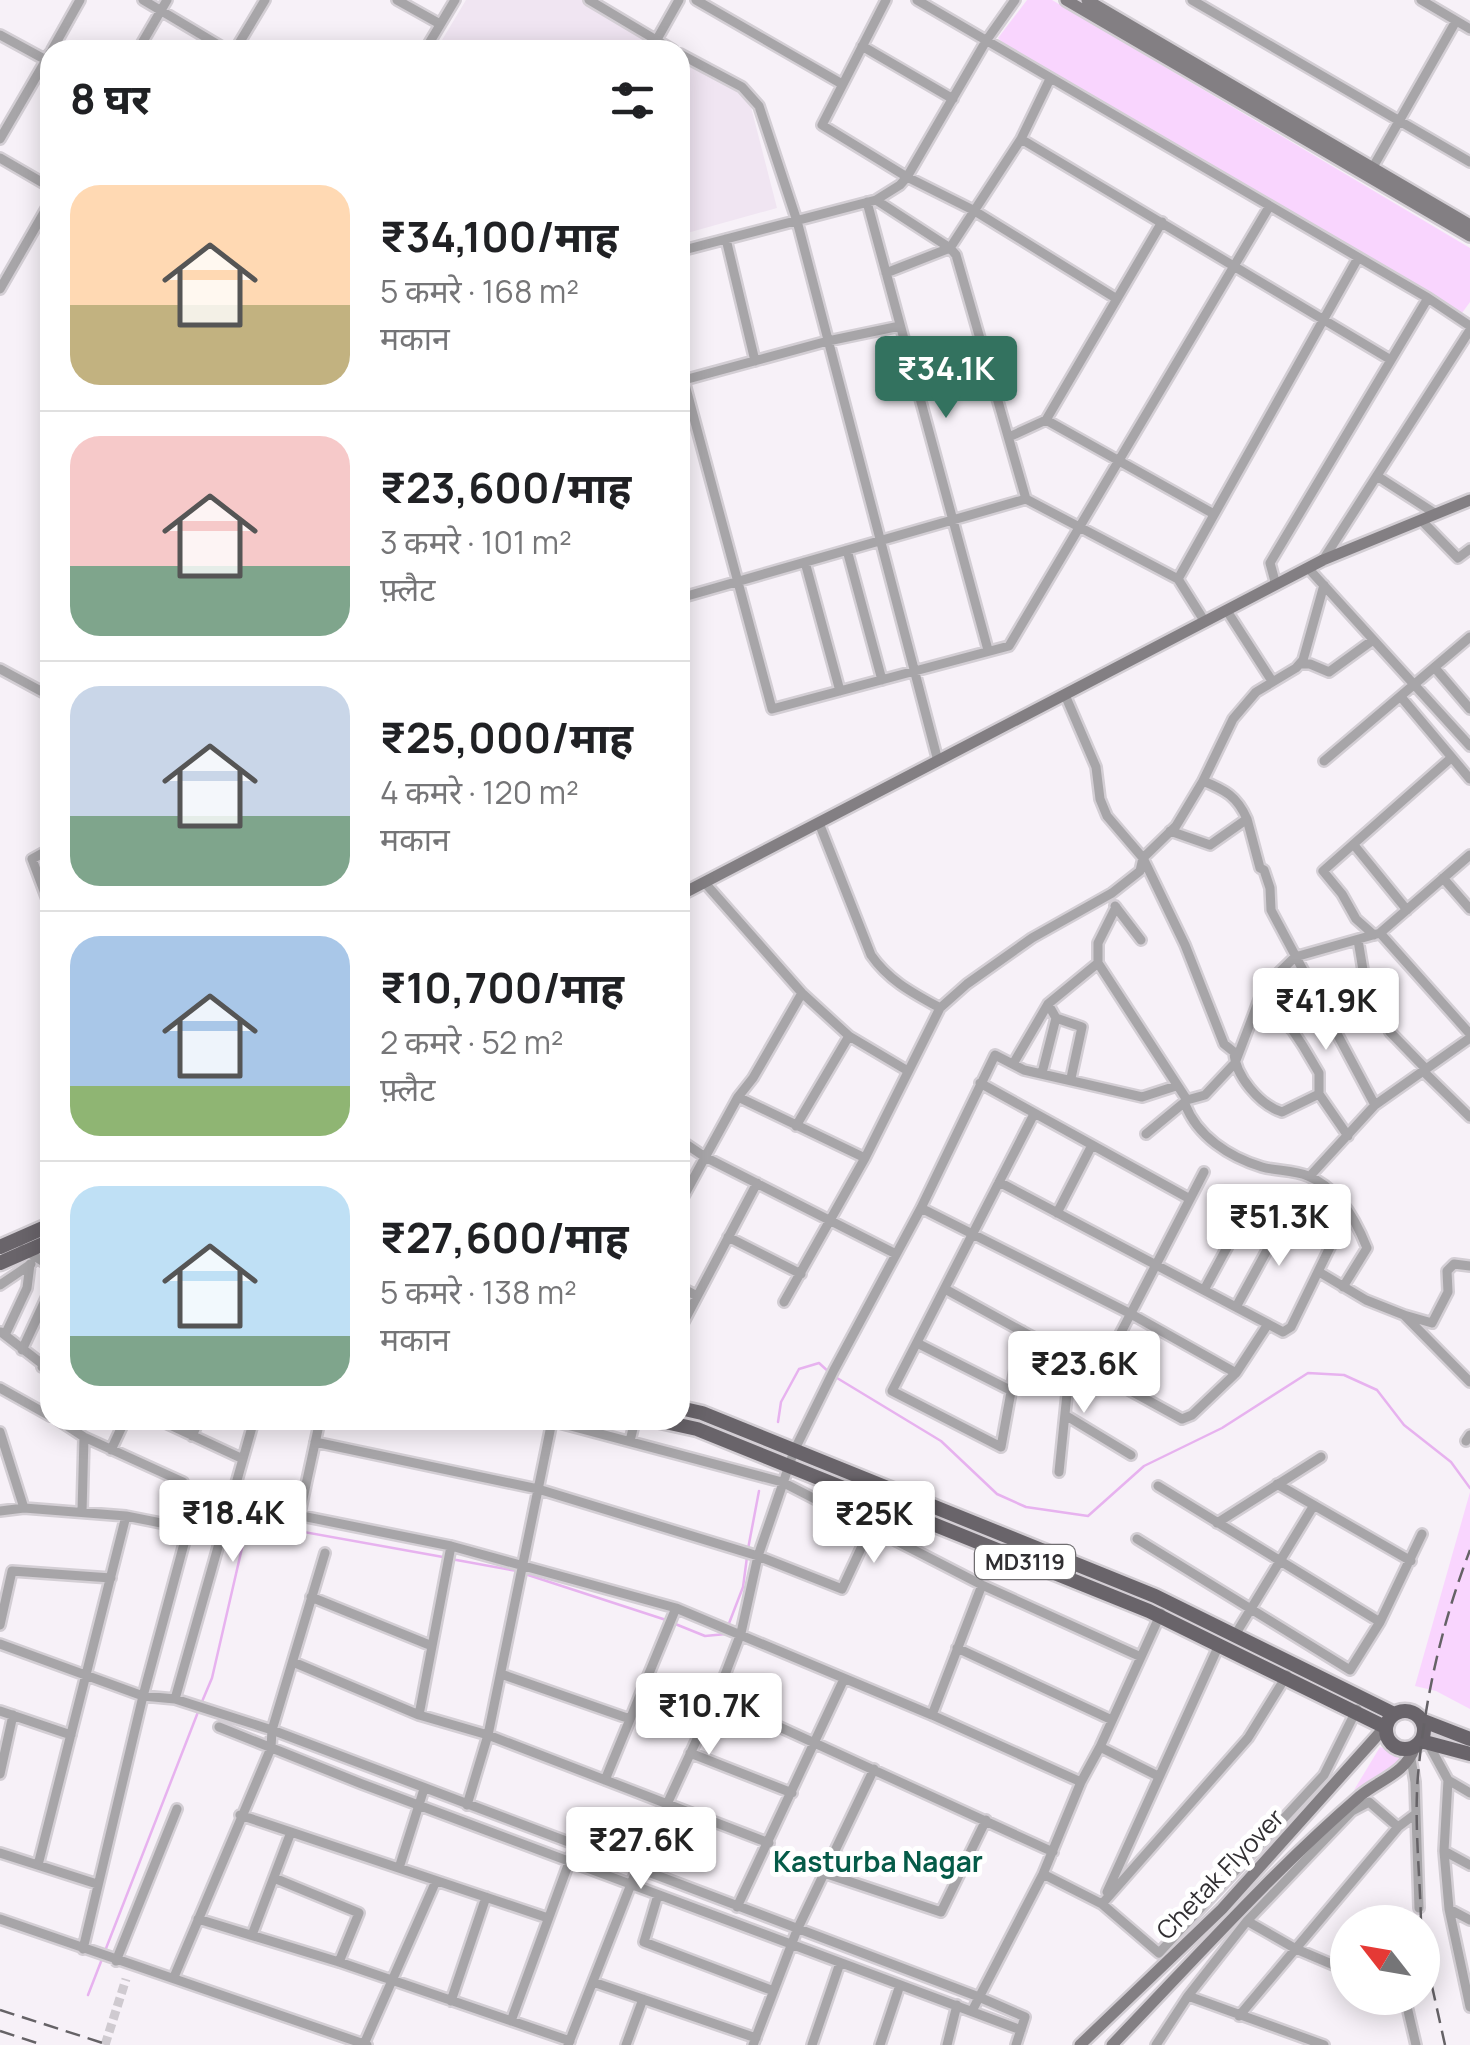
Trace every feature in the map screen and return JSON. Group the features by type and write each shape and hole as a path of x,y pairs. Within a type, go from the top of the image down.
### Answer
{"main road":[{"path":"27,1253 40,1237"},
{"path":"0,1263 40,1246"},
{"path":"0,1247 27,1253"},
{"name":"MD3119","path":"690,1410 1167,1602 1235,1635 1290,1671 1390,1720"},
{"name":"MD3119","path":"690,1427 1159,1616 1219,1646 1342,1688 1358,1705"},
{"path":"1470,1738 1409,1711 1390,1720 1388,1741 1401,1750 1419,1748 1470,1754"},
{"path":"1419,1748 1422,1720"}],"street":[{"path":"57,40 80,0"},
{"path":"142,0 210,40"},
{"path":"144,40 167,0"},
{"path":"241,40 266,0"},
{"path":"398,0 440,24"},
{"path":"431,40 455,0"},
{"path":"589,0 656,40 679,0"},
{"path":"696,0 842,84"},
{"path":"886,0 822,125 907,177 973,210 1117,299"},
{"path":"917,0 1428,298 1470,328 1323,560"},
{"path":"690,248 872,201 900,186 986,41 1015,0"},
{"path":"1066,0 1470,236"},
{"path":"1087,0 1470,224"},
{"path":"1192,0 1470,162"},
{"path":"1212,12 1219,0"},
{"path":"1421,0 1470,29"},
{"path":"1373,167 1456,21"},
{"path":"0,36 40,51"},
{"path":"862,46 952,99"},
{"path":"690,59 742,87 759,106 796,221 938,760"},
{"path":"0,140 40,70"},
{"path":"886,273 950,248 1022,139 1050,80"},
{"path":"1022,139 1391,360"},
{"path":"0,158 40,182"},
{"path":"872,201 956,255 1026,499"},
{"path":"872,201 886,273 988,650"},
{"path":"690,403 772,709 1009,646 1269,207"},
{"path":"0,289 40,219"},
{"path":"1009,437 1046,420 1162,222"},
{"path":"726,239 755,360"},
{"path":"1178,579 1358,258"},
{"path":"1276,584 1270,563 1428,298"},
{"path":"690,378 900,326"},
{"path":"1046,420 1214,514"},
{"path":"1377,476 1436,514"},
{"path":"690,595 1026,499 1178,579 1205,622"},
{"path":"690,890 1323,560 1470,500"},
{"path":"1421,520 1458,558 1470,549"},
{"path":"847,550 882,680"},
{"path":"805,562 840,691"},
{"path":"1308,568 1470,746"},
{"path":"1300,664 1324,586"},
{"path":"1226,611 1272,681"},
{"path":"1324,761 1470,638"},
{"path":"784,1302 865,1158 940,1008 1032,938 1108,896 1140,872 1142,858 1170,831 1204,781 1233,719 1256,692 1300,664 1330,672 1373,640"},
{"path":"1435,668 1470,709"},
{"path":"0,669 40,691"},
{"path":"1065,695 1096,767 1107,816 1142,858 1185,945 1224,1044 1234,1052 1235,1064 1270,1108 1282,1112 1319,1094"},
{"path":"1401,697 1470,779"},
{"path":"1310,1176 1381,1101 1470,1036 1377,934 1356,919 1323,871 1451,758"},
{"path":"1204,781 1229,792 1240,802 1270,888 1271,910 1294,957 1329,1006 1381,1101"},
{"path":"1170,831 1210,845 1247,818"},
{"path":"818,823 871,956 882,972 940,1008"},
{"path":"1354,845 1406,910"},
{"path":"40,855 32,859 40,880"},
{"path":"1146,1134 1186,1102 1207,1093 1235,1064 1264,987 1294,957 1377,934 1470,856"},
{"path":"1443,878 1470,910"},
{"path":"704,882 802,993 849,1036 908,1071"},
{"path":"1108,896 1141,940"},
{"path":"1116,907 1098,943 1098,963 1186,1102 1195,1128 1259,1166 1310,1176 1357,1220 1368,1248 1344,1286"},
{"path":"1358,940 1366,988 1390,1032 1470,1116"},
{"path":"1013,1064 1048,1004 1098,963"},
{"path":"1264,987 1319,1073 1319,1094 1348,1136"},
{"path":"1290,1028 1366,988"},
{"path":"690,1185 802,993"},
{"path":"1048,1004 1056,1018 1082,1027 1071,1078"},
{"path":"1042,1073 1056,1018"},
{"path":"796,1126 849,1036"},
{"path":"198,1919 339,1962 569,2043 637,1869 716,1698 731,1629 794,1451 921,1208 994,1055 1042,1073 1142,1097 1176,1086"},
{"path":"980,1084 1190,1200"},
{"path":"738,1097 865,1158"},
{"path":"1022,1331 1001,1447 892,1391 1033,1116"},
{"path":"1057,1212 1091,1146"},
{"path":"690,1147 896,1254"},
{"path":"1100,1373 1204,1172"},
{"path":"999,1182 1057,1212 1156,1265 1284,1332 1291,1327 1334,1244 1312,1222 1256,1194 1204,1290"},
{"path":"690,1309 757,1183"},
{"path":"1312,1222 1329,1191"},
{"path":"921,1208 1131,1314 1236,1373"},
{"path":"1236,1307 1288,1212"},
{"path":"728,1237 800,1274"},
{"path":"27,1253 40,1260"},
{"path":"0,1285 27,1253"},
{"path":"27,1253 26,1288 2,1333 40,1364"},
{"path":"1319,1272 1401,1314 1432,1323 1448,1292 1447,1271 1454,1264 1470,1266"},
{"path":"944,1289 1182,1419 1236,1373 1268,1324"},
{"path":"690,1292 697,1296"},
{"path":"22,1350 40,1311"},
{"path":"1401,1314 1470,1382"},
{"path":"917,1343 1010,1390"},
{"path":"1059,1472 1070,1356"},
{"path":"0,1388 40,1410"},
{"path":"1064,1415 1131,1455"},
{"path":"76,1430 183,1482"},
{"path":"111,1450 120,1430"},
{"path":"180,1430 243,1459"},
{"path":"192,1436 195,1430"},
{"path":"175,1700 251,1430"},
{"path":"299,1517 318,1430"},
{"path":"467,1805 488,1735 548,1430"},
{"path":"586,1430 782,1482 982,1586 1141,1657"},
{"path":"630,1442 633,1430"},
{"path":"0,1432 24,1508"},
{"path":"82,1512 84,1436"},
{"path":"315,1442 538,1490 758,1556 842,1589 872,1527"},
{"path":"1218,1523 1321,1457"},
{"path":"1277,1484 1411,1561"},
{"path":"1158,1486 1380,1622"},
{"path":"232,1502 451,1546 676,1608 1080,1782"},
{"path":"1235,1635 1314,1505"},
{"path":"0,1511 24,1508 126,1516 221,1535"},
{"path":"38,1865 126,1516"},
{"path":"87,1950 97,1884 188,1528"},
{"path":"1342,1688 1380,1622 1422,1534"},
{"path":"1137,1539 1350,1670"},
{"path":"419,1715 451,1546"},
{"path":"174,1977 270,1748 324,1553"},
{"path":"0,1625 12,1571 111,1578"},
{"path":"932,1715 982,1586"},
{"path":"311,1597 432,1646"},
{"path":"972,2011 1043,1874 1080,1782 1167,1602"},
{"path":"605,1780 676,1608"},
{"path":"0,1644 142,1696 188,1703 272,1730 978,1997 1025,2016 1016,2045"},
{"path":"1102,1904 1219,1646"},
{"path":"957,1648 1112,1720"},
{"path":"293,1662 419,1715 488,1735 769,1842"},
{"path":"1102,1904 1248,1738 1290,1671"},
{"path":"501,1674 630,1719"},
{"path":"738,1907 844,1679"},
{"path":"716,1698 1053,1852"},
{"path":"1043,1874 1102,1904 1158,1952 1324,1775 1358,1705"},
{"path":"0,1710 71,1735"},
{"path":"0,1774 12,1715"},
{"name":"Chetak Flyover","path":"1080,2045 1222,1909 1390,1720"},
{"path":"219,1727 419,1806 1021,2030"},
{"path":"1100,1747 1158,1776"},
{"path":"1419,1748 1448,1780 1470,1792"},
{"path":"1419,1748 1414,1815 1419,1905"},
{"name":"Chetak Flyover","path":"1112,2045 1363,1794 1404,1768 1419,1748"},
{"path":"690,1753 792,1793"},
{"path":"594,1982 754,2042 797,1930 874,1769"},
{"path":"1448,1780 1444,1851 1458,1962 1470,2008"},
{"path":"399,1868 424,1789"},
{"path":"1156,2045 1241,1918 1352,1811 1369,1802 1398,1828"},
{"path":"111,1959 176,1809"},
{"path":"475,1825 481,1810"},
{"path":"240,1815 548,1918"},
{"path":"1238,2016 1398,1828 1414,1815"},
{"path":"824,1873 941,1912 986,1820"},
{"path":"252,1935 291,1832"},
{"path":"511,2022 575,1846"},
{"path":"1444,1851 1470,1866"},
{"path":"0,1854 97,1884"},
{"path":"274,1878 359,1913 339,1962"},
{"path":"0,1919 366,2045 436,1880"},
{"path":"658,1894 644,1942 772,1990"},
{"path":"452,2001 486,1897"},
{"path":"1450,1908 1470,1920"},
{"path":"1241,1918 1330,1963"},
{"path":"1458,1962 1470,1968"},
{"path":"812,2045 840,1963"},
{"path":"126,1979 130,1966"},
{"path":"880,2045 900,1986"},
{"path":"1188,1996 1308,2043 1324,2045"},
{"path":"626,2045 643,1999"},
{"path":"946,2045 957,2006"},
{"path":"1409,2015 1416,2045"}],"shaded area":[{"path":"466,0 585,0 651,40 442,40"},
{"path":"1027,0 1052,0 1470,248 1470,302 1462,313 1008,48 998,38"},
{"path":"690,63 738,92 751,107 777,208 690,232"},
{"path":"1470,1492 1470,1709 1436,1691 1415,1686"},
{"path":"1380,1747 1394,1751 1402,1760 1354,1790"}],"waterway":[{"path":"778,1422 781,1402 799,1369 819,1363 830,1373"},
{"path":"837,1378 941,1441 997,1494 1026,1507 1088,1516 1144,1466 1222,1428 1308,1373 1344,1375 1377,1390 1404,1425 1451,1462 1470,1488"},
{"path":"748,1549 759,1491"},
{"path":"201,1704 212,1678 248,1522 443,1557"},
{"path":"728,1626 743,1587 747,1557"},
{"path":"451,1559 517,1571"},
{"path":"525,1574 705,1636 726,1634"},
{"path":"105,1951 198,1712"},
{"path":"88,1995 102,1959"}],"tunnel":[{"path":"105,2045 126,1979"}],"railway":[{"path":"1420,1905 1417,1811 1421,1746 1443,1633 1470,1550"},
{"path":"0,2010 109,2045"},
{"path":"1438,2015 1445,2045"},
{"path":"0,2031 43,2045"}],"district":[{"name":"Kasturba Nagar","path":"878,1862"}]}
